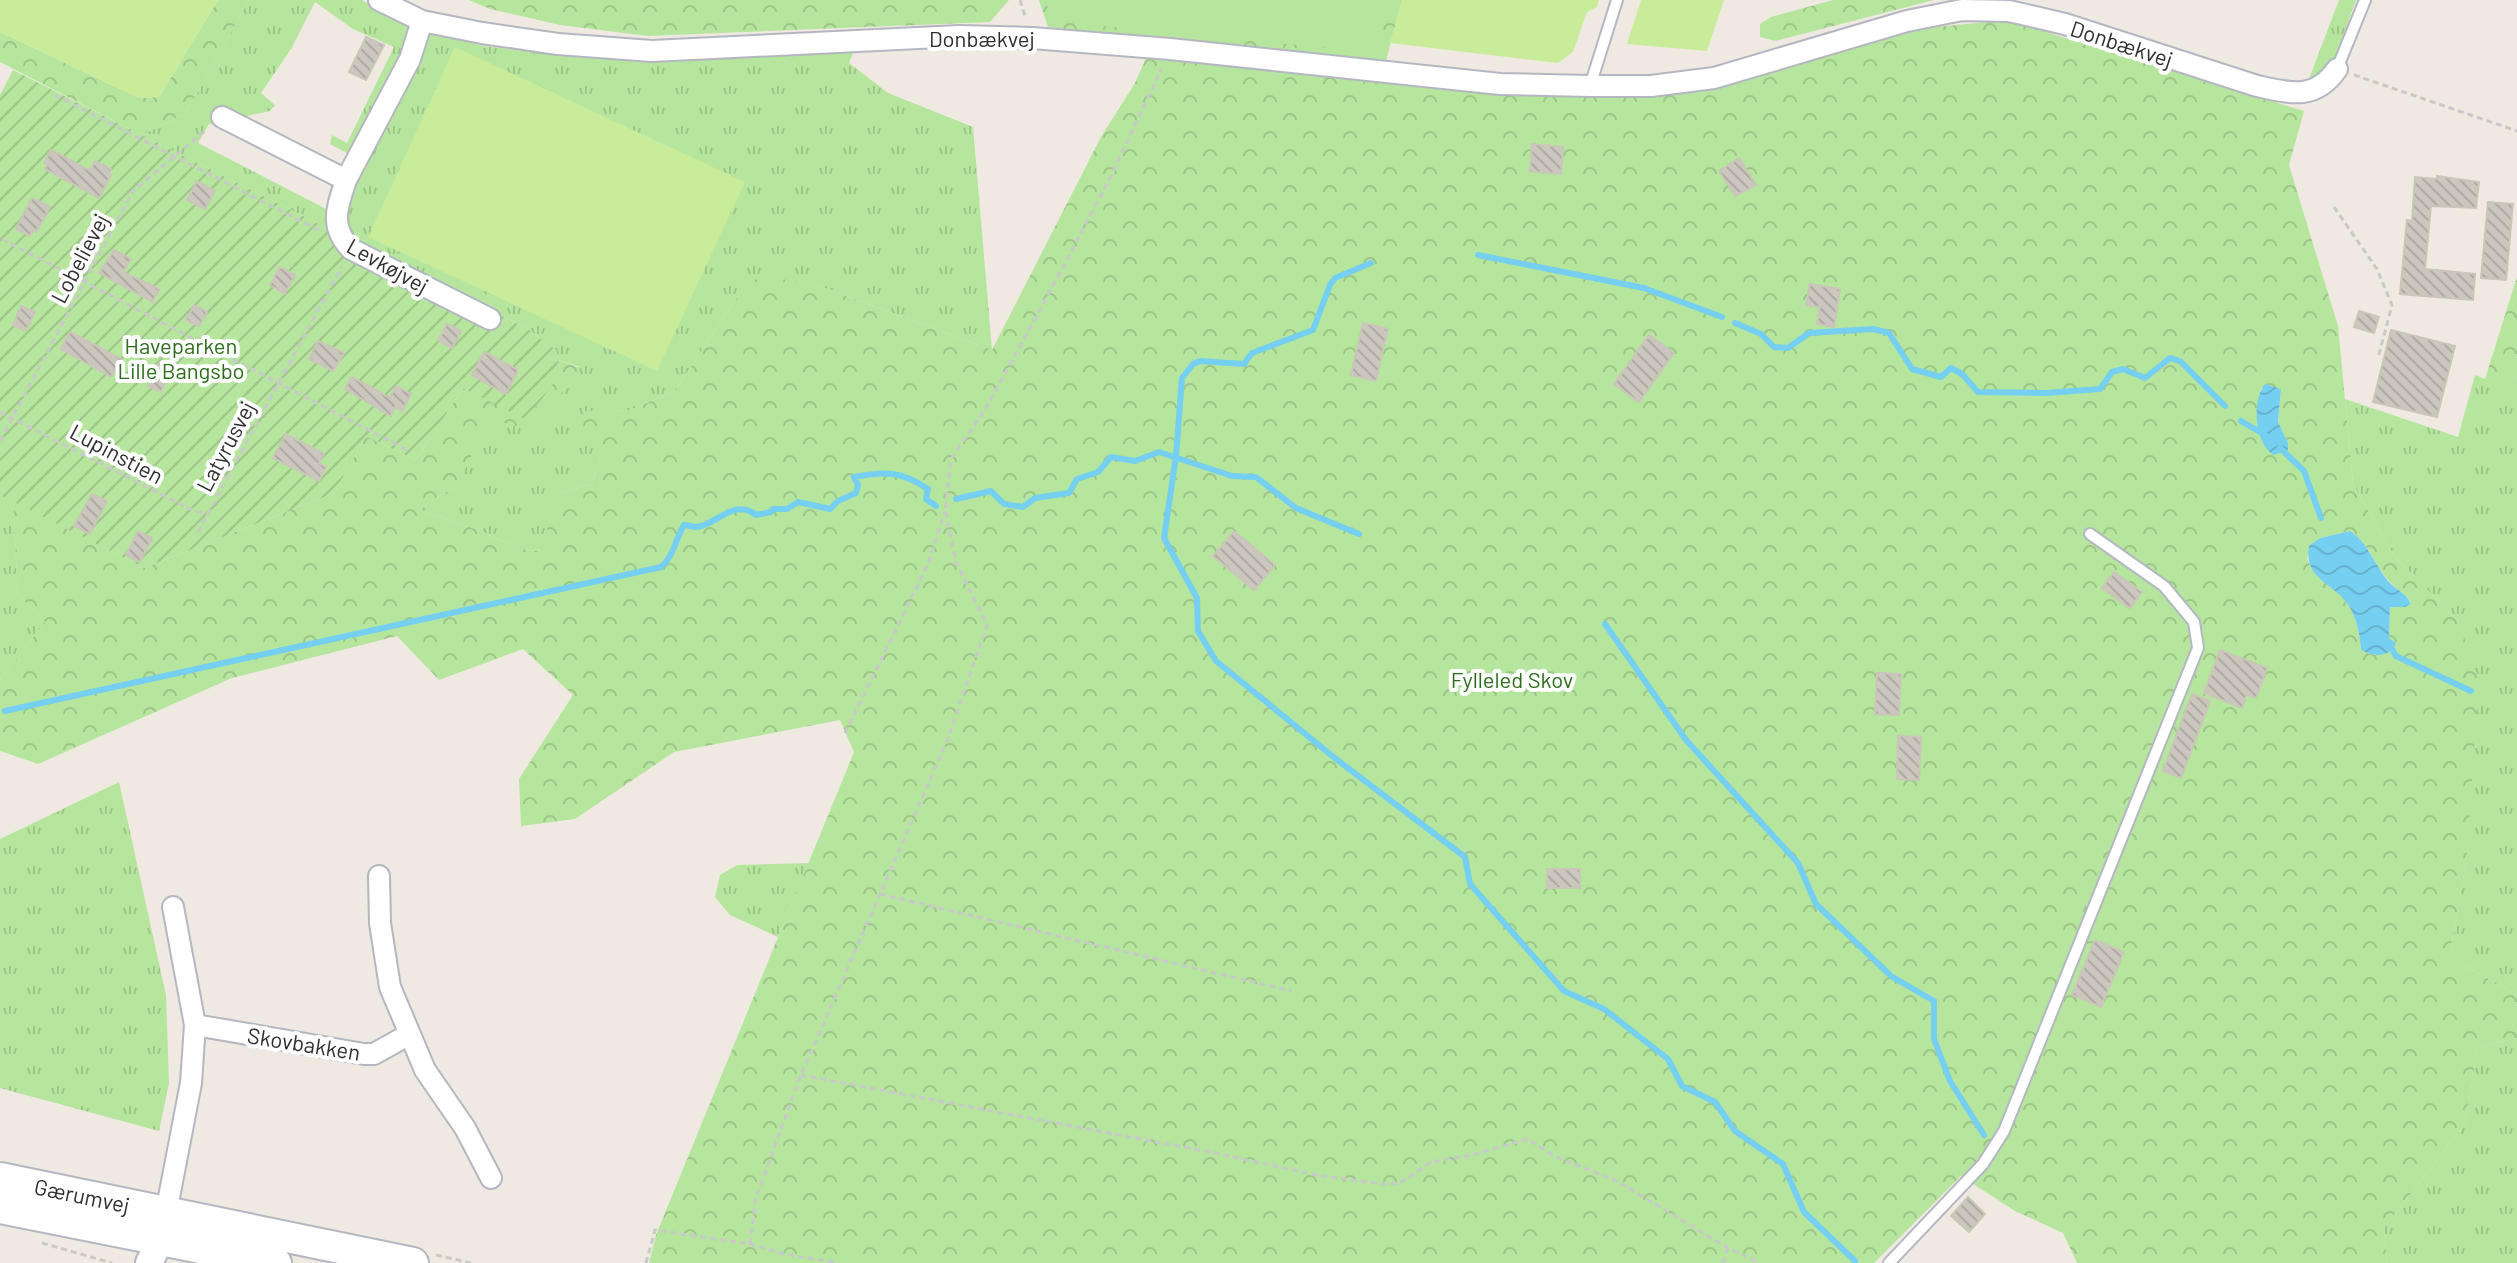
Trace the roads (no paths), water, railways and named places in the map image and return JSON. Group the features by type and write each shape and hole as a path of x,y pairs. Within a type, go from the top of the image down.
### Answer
{"main road":[{"name":"Gærumvej","path":"0,1178 161,1244"},
{"name":"Gærumvej","path":"0,1208 161,1244"},
{"path":"161,1244 276,1263"},
{"path":"161,1244 413,1263"}],"street":[{"name":"Donbækvej","path":"379,0 422,21 558,44 652,51 959,36 1032,38 1170,49 1500,84 1590,86 1651,86 1714,78 1907,21 1962,10 2009,11 2065,24 2257,86 2287,92 2306,92 2326,84 2337,69"},
{"name":"Levkøjvej","path":"422,21 410,59 346,180 338,205 336,226 346,244 490,319"},
{"path":"222,117 346,180"},
{"path":"379,876 380,923 390,987 425,1070 465,1128 491,1178"},
{"path":"161,1244 191,1083 195,1025 173,907"},
{"name":"Skovbakken","path":"195,1025 364,1054 374,1054 408,1035"}],"lane":[{"path":"1590,86 1617,0"},
{"path":"2337,69 2365,0"},
{"path":"1889,1263 1983,1164 2004,1131 2198,648 2194,622 2164,586 2090,534"}],"water":[{"path":"2265,384 2281,389 2278,422 2288,443 2288,450 2274,455 2263,442 2257,422 2258,400"},
{"path":"2350,531 2362,541 2389,582 2411,604 2390,607 2389,638 2396,643 2385,654 2376,655 2361,650 2358,627 2349,606 2315,574 2308,557 2309,546 2320,538"}],"waterway":[{"path":"1478,255 1644,288 1722,317"},
{"path":"1371,263 1335,278 1313,330 1252,353 1244,364 1200,361 1193,364 1182,378 1176,456 1164,538 1197,598 1198,631 1216,661 1336,759 1465,857 1470,884 1564,991 1604,1009 1668,1059 1682,1086 1715,1102 1735,1131 1783,1164 1804,1212 1855,1261"},
{"path":"1735,323 1761,334 1774,347 1788,348 1809,333 1873,329 1889,333 1912,369 1941,377 1951,368 1962,374 1978,392 2046,393 2100,389 2112,372 2123,369 2145,378 2170,358 2180,361 2225,406"},
{"path":"2241,421 2265,435"},
{"path":"2280,448 2304,471 2321,518"},
{"path":"956,499 991,491 1004,504 1023,507 1035,498 1069,493 1077,479 1098,472 1111,457 1135,461 1159,452 1232,476 1256,477 1296,508 1359,534"},
{"path":"5,711 661,567 672,553 684,525 696,527 740,509 756,515 773,509 787,509 798,502 830,509 838,501 856,493 858,485 854,477 884,473 910,479 928,489 926,499 936,506"},
{"path":"1605,624 1686,740 1798,863 1816,904 1891,976 1934,1001 1934,1039 1950,1081 1984,1135"},
{"path":"2389,644 2396,656 2471,691"}],"park label":[{"name":"Haveparken Lille Bangsbo","path":"181,358"},
{"name":"Fylleled Skov","path":"1512,679"}]}
